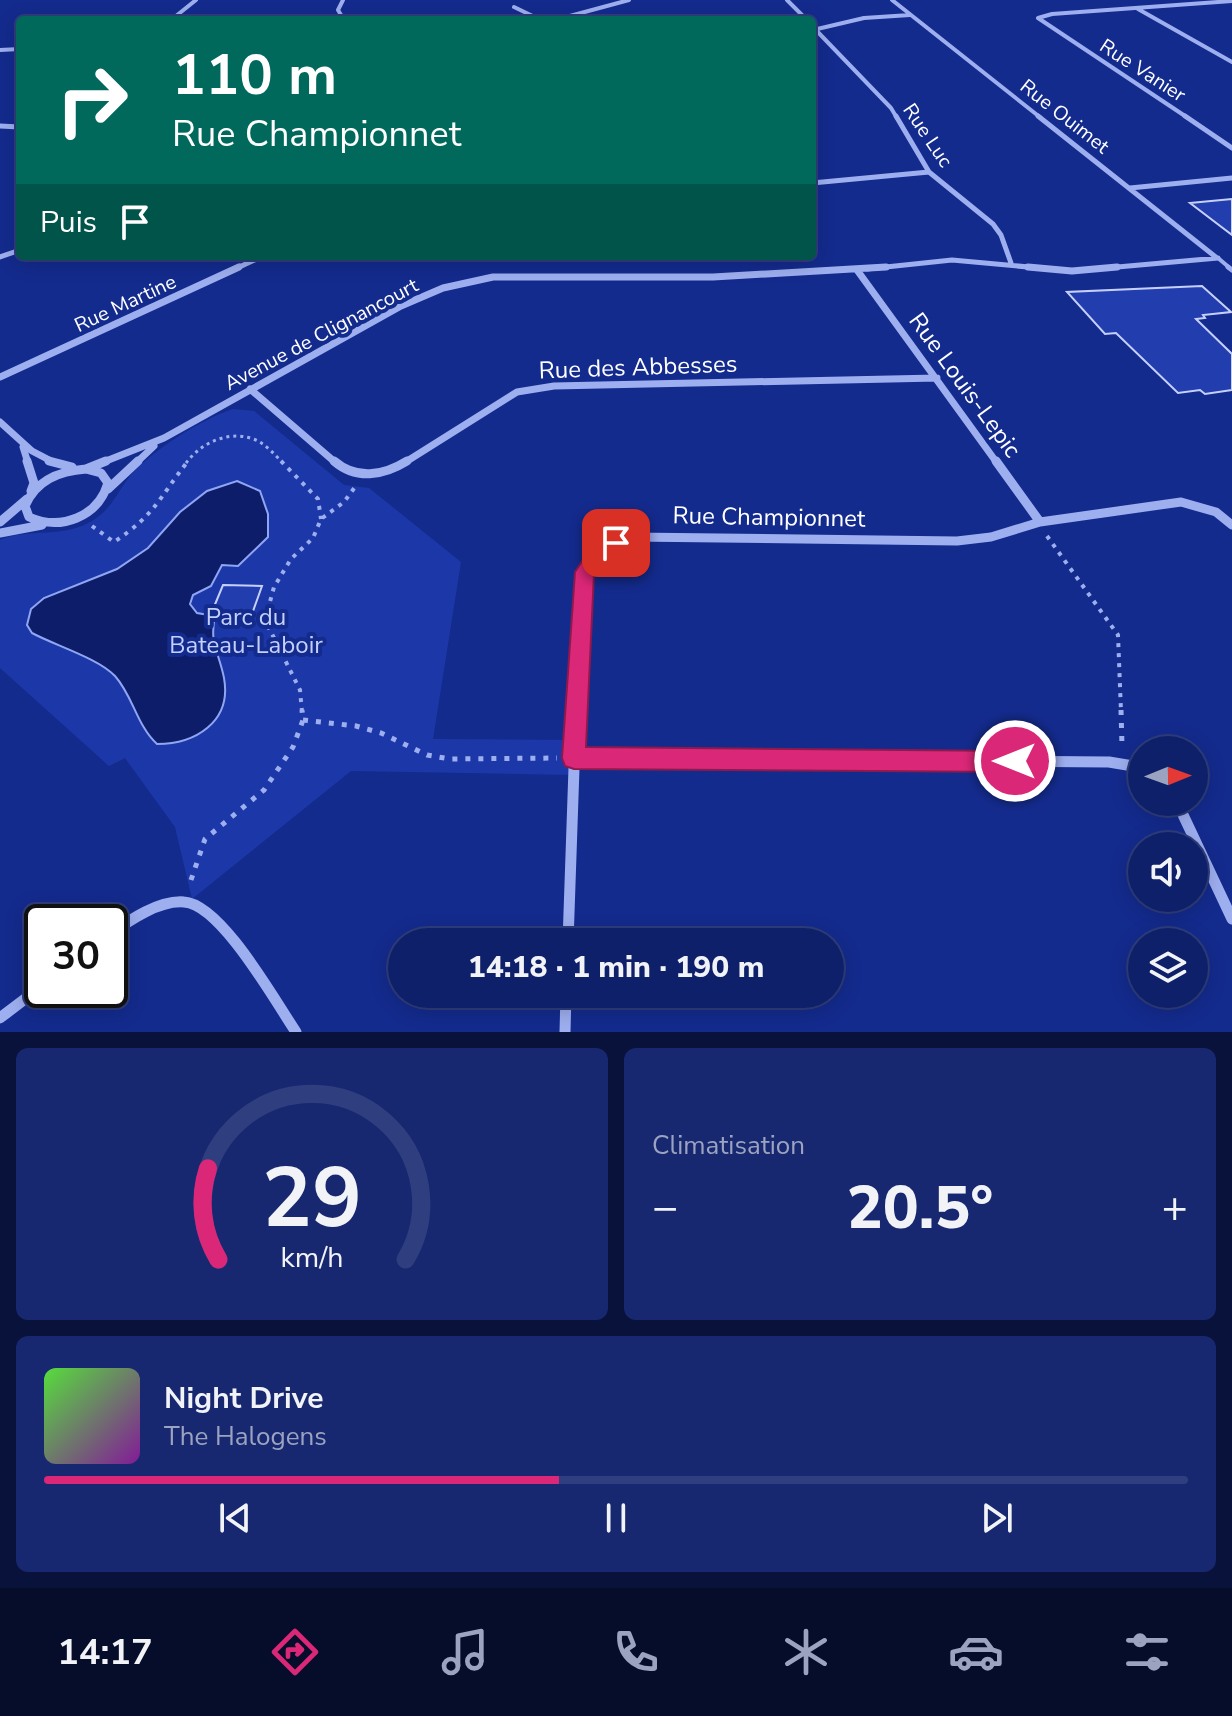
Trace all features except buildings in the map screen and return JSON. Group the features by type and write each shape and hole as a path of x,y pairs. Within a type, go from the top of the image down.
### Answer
{"street":[{"path":"176,16 196,0"},
{"path":"571,16 629,0"},
{"path":"787,0 803,16"},
{"name":"Rue Ouimet","path":"892,0 1218,258"},
{"path":"1138,8 1232,1"},
{"path":"514,7 533,16"},
{"path":"1138,8 1232,62"},
{"name":"Rue Vanier","path":"1138,8 1038,18 1232,148"},
{"path":"816,27 864,18 911,15"},
{"name":"Rue Luc","path":"816,31 891,108 929,172 993,224 1001,235 1011,263"},
{"path":"816,183 929,172"},
{"path":"1130,188 1232,178"},
{"name":"Avenue de Clignancourt","path":"164,438 401,306 443,288 493,277 713,277 857,270 952,260 1072,271 1218,258"},
{"name":"Rue Martine","path":"0,377 254,260"},
{"name":"Rue Louis-Lepic","path":"857,270 1040,522"},
{"name":"Rue des Abbesses","path":"250,389 347,472 373,475 399,466 517,392 554,386 937,378"},
{"path":"0,422 23,447 63,466 106,477 108,490"},
{"path":"0,522 52,477 164,438"},
{"path":"0,533 53,524 89,512 164,438"},
{"path":"23,447 34,483 26,512 29,517 53,524"},
{"name":"Rue Championnet","path":"568,928 584,572 601,548 632,537 957,541 991,537 1040,522 1181,502 1216,512 1232,525"},
{"path":"574,758 1109,762 1128,765"},
{"path":"1184,816 1232,919"},
{"path":"128,924 159,907 184,901 205,908 220,921 296,1032"},
{"path":"0,1018 24,1000"},
{"path":"565,1032 566,1008"}],"lane":[{"path":"1218,258 1232,270"}],"path":[{"path":"87,523 114,542 135,529 161,502 169,485 193,454 205,445 228,437 254,439 318,499 321,519"},
{"path":"191,880 205,839 264,790 293,747 303,720 300,690 265,620 274,587 291,559 313,538 321,519 344,502 356,485"},
{"path":"1047,536 1118,635 1122,746"},
{"path":"303,720 369,729 427,755 450,759 557,758"}],"green space":[{"name":"Parc du Bateau-Laboir","path":"233,409 254,411 344,485 369,488 461,562 433,739 574,740 573,775 351,771 192,899 175,827 125,758 109,766 0,668 0,540 23,534 71,529 95,519 110,505 130,476 151,456 192,428"}],"shaded area":[{"path":"237,481 260,491 268,514 268,537 238,566 222,565 211,586 193,595 190,604 197,613 215,616 214,641 224,678 222,707 208,728 197,735 157,744 115,676 87,658 32,633 27,625 31,609 44,598 117,569 148,548 180,512 207,491"}],"route":[{"path":"616,543 601,548 584,572 574,758 1015,761"}]}
